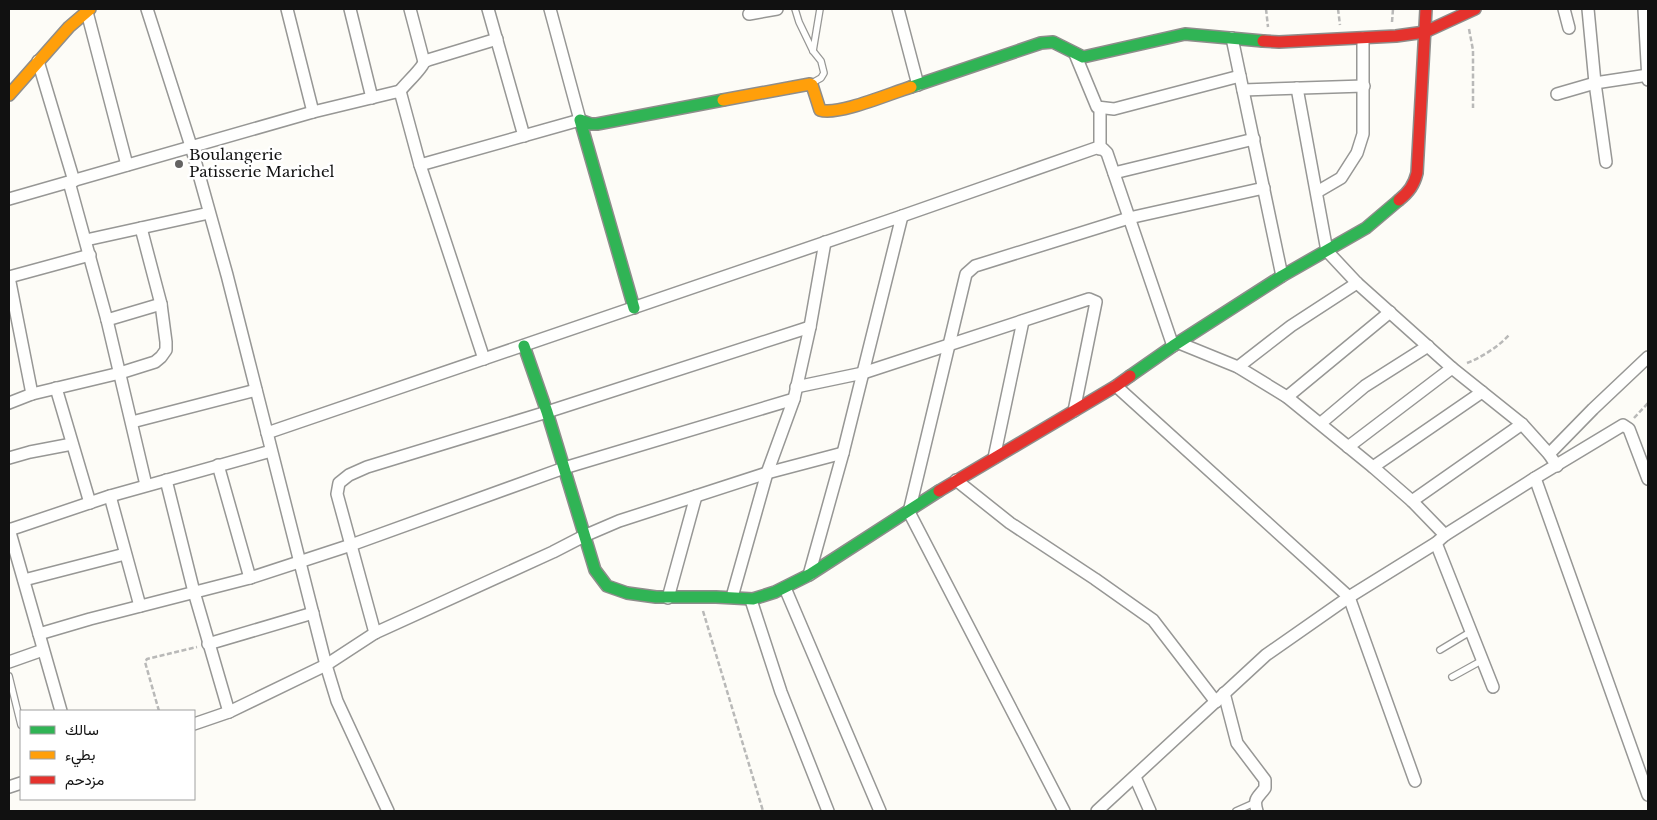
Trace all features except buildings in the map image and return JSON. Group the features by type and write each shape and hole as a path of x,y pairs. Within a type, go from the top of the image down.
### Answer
{"street":[{"path":"147,9 191,146 326,665 337,701 388,811"},
{"path":"288,9 313,112"},
{"path":"350,9 372,98"},
{"path":"9,199 313,112 400,91 408,79 423,66 424,62 410,9"},
{"path":"488,9 524,136"},
{"path":"550,9 634,308"},
{"path":"748,14 777,9"},
{"path":"898,9 918,85"},
{"path":"524,346 547,412 595,570 602,582 610,589 625,593 668,598 732,597 751,600 786,588 956,480 1116,386 1282,276 1366,228 1408,193 1415,182 1417,173 1426,9"},
{"path":"1564,9 1569,28"},
{"path":"1588,9 1595,83 1606,162"},
{"path":"1644,9 1648,80"},
{"path":"9,95 85,10 127,165"},
{"path":"420,165 580,120 597,124 810,84 812,85 820,110 826,112 847,108 1041,43 1054,42 1084,57 1185,34 1279,42 1363,38 1424,32 1470,11"},
{"path":"1232,38 1282,276"},
{"path":"1317,192 1341,178 1357,153 1363,134 1363,38"},
{"path":"424,62 496,39"},
{"path":"1075,54 1097,107 1100,108 1114,109 1240,76"},
{"path":"38,61 107,320 146,486"},
{"path":"1557,94 1595,83 1648,75"},
{"path":"1243,90 1364,86"},
{"path":"1297,88 1327,251 1357,283 1452,368 1522,424 1549,454 1557,466"},
{"path":"400,91 420,165 484,359"},
{"path":"1100,108 1100,149"},
{"path":"1114,173 1254,139"},
{"path":"267,433 1096,148 1103,149 1107,153 1176,345"},
{"path":"1064,811 908,512 966,274 976,266 1129,218 1264,188"},
{"path":"86,240 209,213"},
{"path":"809,574 842,454 902,216"},
{"path":"9,403 32,394 120,373 155,362 161,357 166,350 166,342 161,304 141,228"},
{"path":"732,597 767,473 795,393 810,327 824,242"},
{"path":"32,394 9,277 90,254"},
{"path":"1238,367 1292,326 1357,283"},
{"path":"39,634 250,578 351,545 564,468 1089,300 1096,302 1074,411"},
{"path":"107,320 161,304"},
{"path":"1287,397 1390,312"},
{"path":"994,458 1023,321"},
{"path":"375,633 338,494 339,483 349,475 367,467 547,412 810,327"},
{"path":"1176,345 1238,367 1287,397 1374,467 1412,501 1440,539 1470,632 1493,687"},
{"path":"1321,423 1365,386 1428,346"},
{"path":"1549,454 1593,409 1648,358"},
{"path":"1348,447 1452,368"},
{"path":"1116,386 1349,597 1415,781"},
{"path":"56,388 90,504"},
{"path":"132,422 256,390"},
{"path":"1374,467 1482,392"},
{"path":"1412,501 1522,424"},
{"path":"1099,811 1266,655 1349,597 1535,478 1623,425 1629,429 1648,479"},
{"path":"9,458 72,444"},
{"path":"61,710 9,529 110,496 271,451"},
{"path":"195,724 229,712 326,665 375,633 619,521 767,473 842,454"},
{"path":"218,465 250,578"},
{"path":"1535,478 1648,795"},
{"path":"166,480 208,644 229,712"},
{"path":"956,480 1010,523 1096,579 1153,620 1216,702"},
{"path":"110,496 140,606"},
{"path":"668,598 696,496"},
{"path":"24,580 125,554"},
{"path":"786,588 880,811"},
{"path":"751,600 782,692 828,811"},
{"path":"208,644 313,613"},
{"path":"9,662 43,650"},
{"path":"1224,693 1237,743 1266,780 1265,788 1256,798 1256,807"},
{"path":"1135,777 1150,811"}],"lane":[{"path":"795,9 813,51 821,61 824,73 821,78 810,84"},
{"path":"813,51 820,9"},
{"path":"1440,650 1470,632"},
{"path":"1452,677 1481,660"},
{"path":"9,676 20,721"},
{"path":"1236,811 1256,807"}],"path":[{"path":"1470,11 1473,108"},
{"path":"1452,368 1483,355 1509,335"},
{"path":"1626,426 1648,403"},
{"path":"699,597 763,811"},
{"path":"159,710 145,662 146,659 208,644"}],"traffic: fast":[{"path":"911,87 1041,43 1053,42 1083,57 1185,34 1263,41"},
{"path":"634,308 580,120 597,124 723,100"},
{"path":"1130,376 1282,276 1366,228 1399,200"},
{"path":"524,346 547,412 595,570 607,586 627,593 656,597 753,599 775,592 809,575 939,491"}],"traffic: slow":[{"path":"9,95 69,27 90,9"},
{"path":"723,100 810,84 812,85 820,110 828,111 865,103 911,87"}],"traffic: jam":[{"path":"1399,200 1411,188 1417,173 1426,9"},
{"path":"1263,41 1279,42 1396,36 1425,32 1475,9"},
{"path":"939,491 1130,376"}],"place":[{"name":"Boulangerie Patisserie Marichel","path":"179,164"}]}
